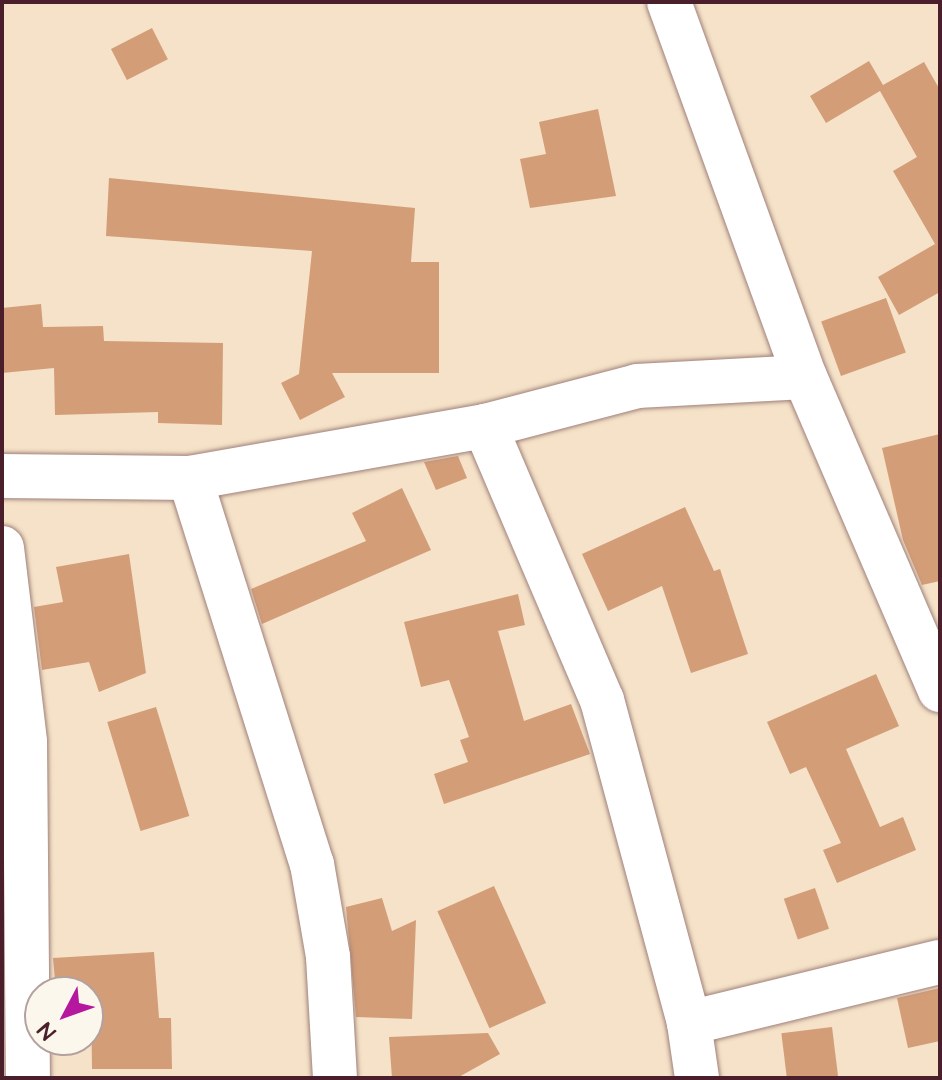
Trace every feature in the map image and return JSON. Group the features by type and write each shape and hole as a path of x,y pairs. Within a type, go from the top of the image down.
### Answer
{"street":[{"path":"669,2 805,377 929,634 940,690"},
{"path":"2,476 190,478 485,426 637,386 805,377"},
{"path":"485,426 602,700 689,1023 697,1078"},
{"path":"190,478 312,864 328,957 335,1078"},
{"path":"2,548 28,1078"},
{"path":"689,1023 940,962"}],"building":[{"path":"152,28 168,59 127,80 111,49"},
{"path":"869,61 883,85 924,62 940,90 940,292 899,315 878,277 935,244 893,171 917,157 880,91 826,123 810,96"},
{"path":"598,109 616,196 530,208 520,159 546,154 539,122"},
{"path":"109,178 415,208 411,262 439,262 439,373 332,373 345,397 300,420 281,383 299,374 312,251 106,236"},
{"path":"886,298 906,353 841,376 821,322"},
{"path":"41,304 43,327 103,326 104,341 223,343 222,425 158,423 158,412 55,415 54,368 2,373 2,308"},
{"path":"940,434 940,581 922,585 903,540 882,448"},
{"path":"458,456 467,478 436,490 424,462"},
{"path":"402,488 431,550 262,624 251,589 366,541 352,513"},
{"path":"685,507 714,571 720,569 748,654 691,673 662,586 608,611 582,554"},
{"path":"129,554 146,673 99,692 89,662 42,670 34,607 63,602 56,567"},
{"path":"518,594 525,625 498,631 524,721 571,704 590,754 444,804 434,774 468,762 460,740 469,737 449,680 421,687 404,622"},
{"path":"876,674 899,726 846,749 880,827 903,817 916,850 837,883 823,850 841,843 806,767 790,774 767,722"},
{"path":"156,707 189,816 141,831 107,722"},
{"path":"494,886 546,1003 489,1028 437,911"},
{"path":"815,888 829,929 798,939 784,899"},
{"path":"382,898 392,931 416,920 412,1019 356,1017 346,907"},
{"path":"154,952 159,1018 171,1018 172,1069 92,1069 92,1056 104,1056 104,976 55,976 53,958"},
{"path":"940,988 940,1041 908,1048 897,998"},
{"path":"832,1027 838,1078 787,1078 781,1033"},
{"path":"488,1033 500,1054 457,1078 392,1078 389,1037"}]}
